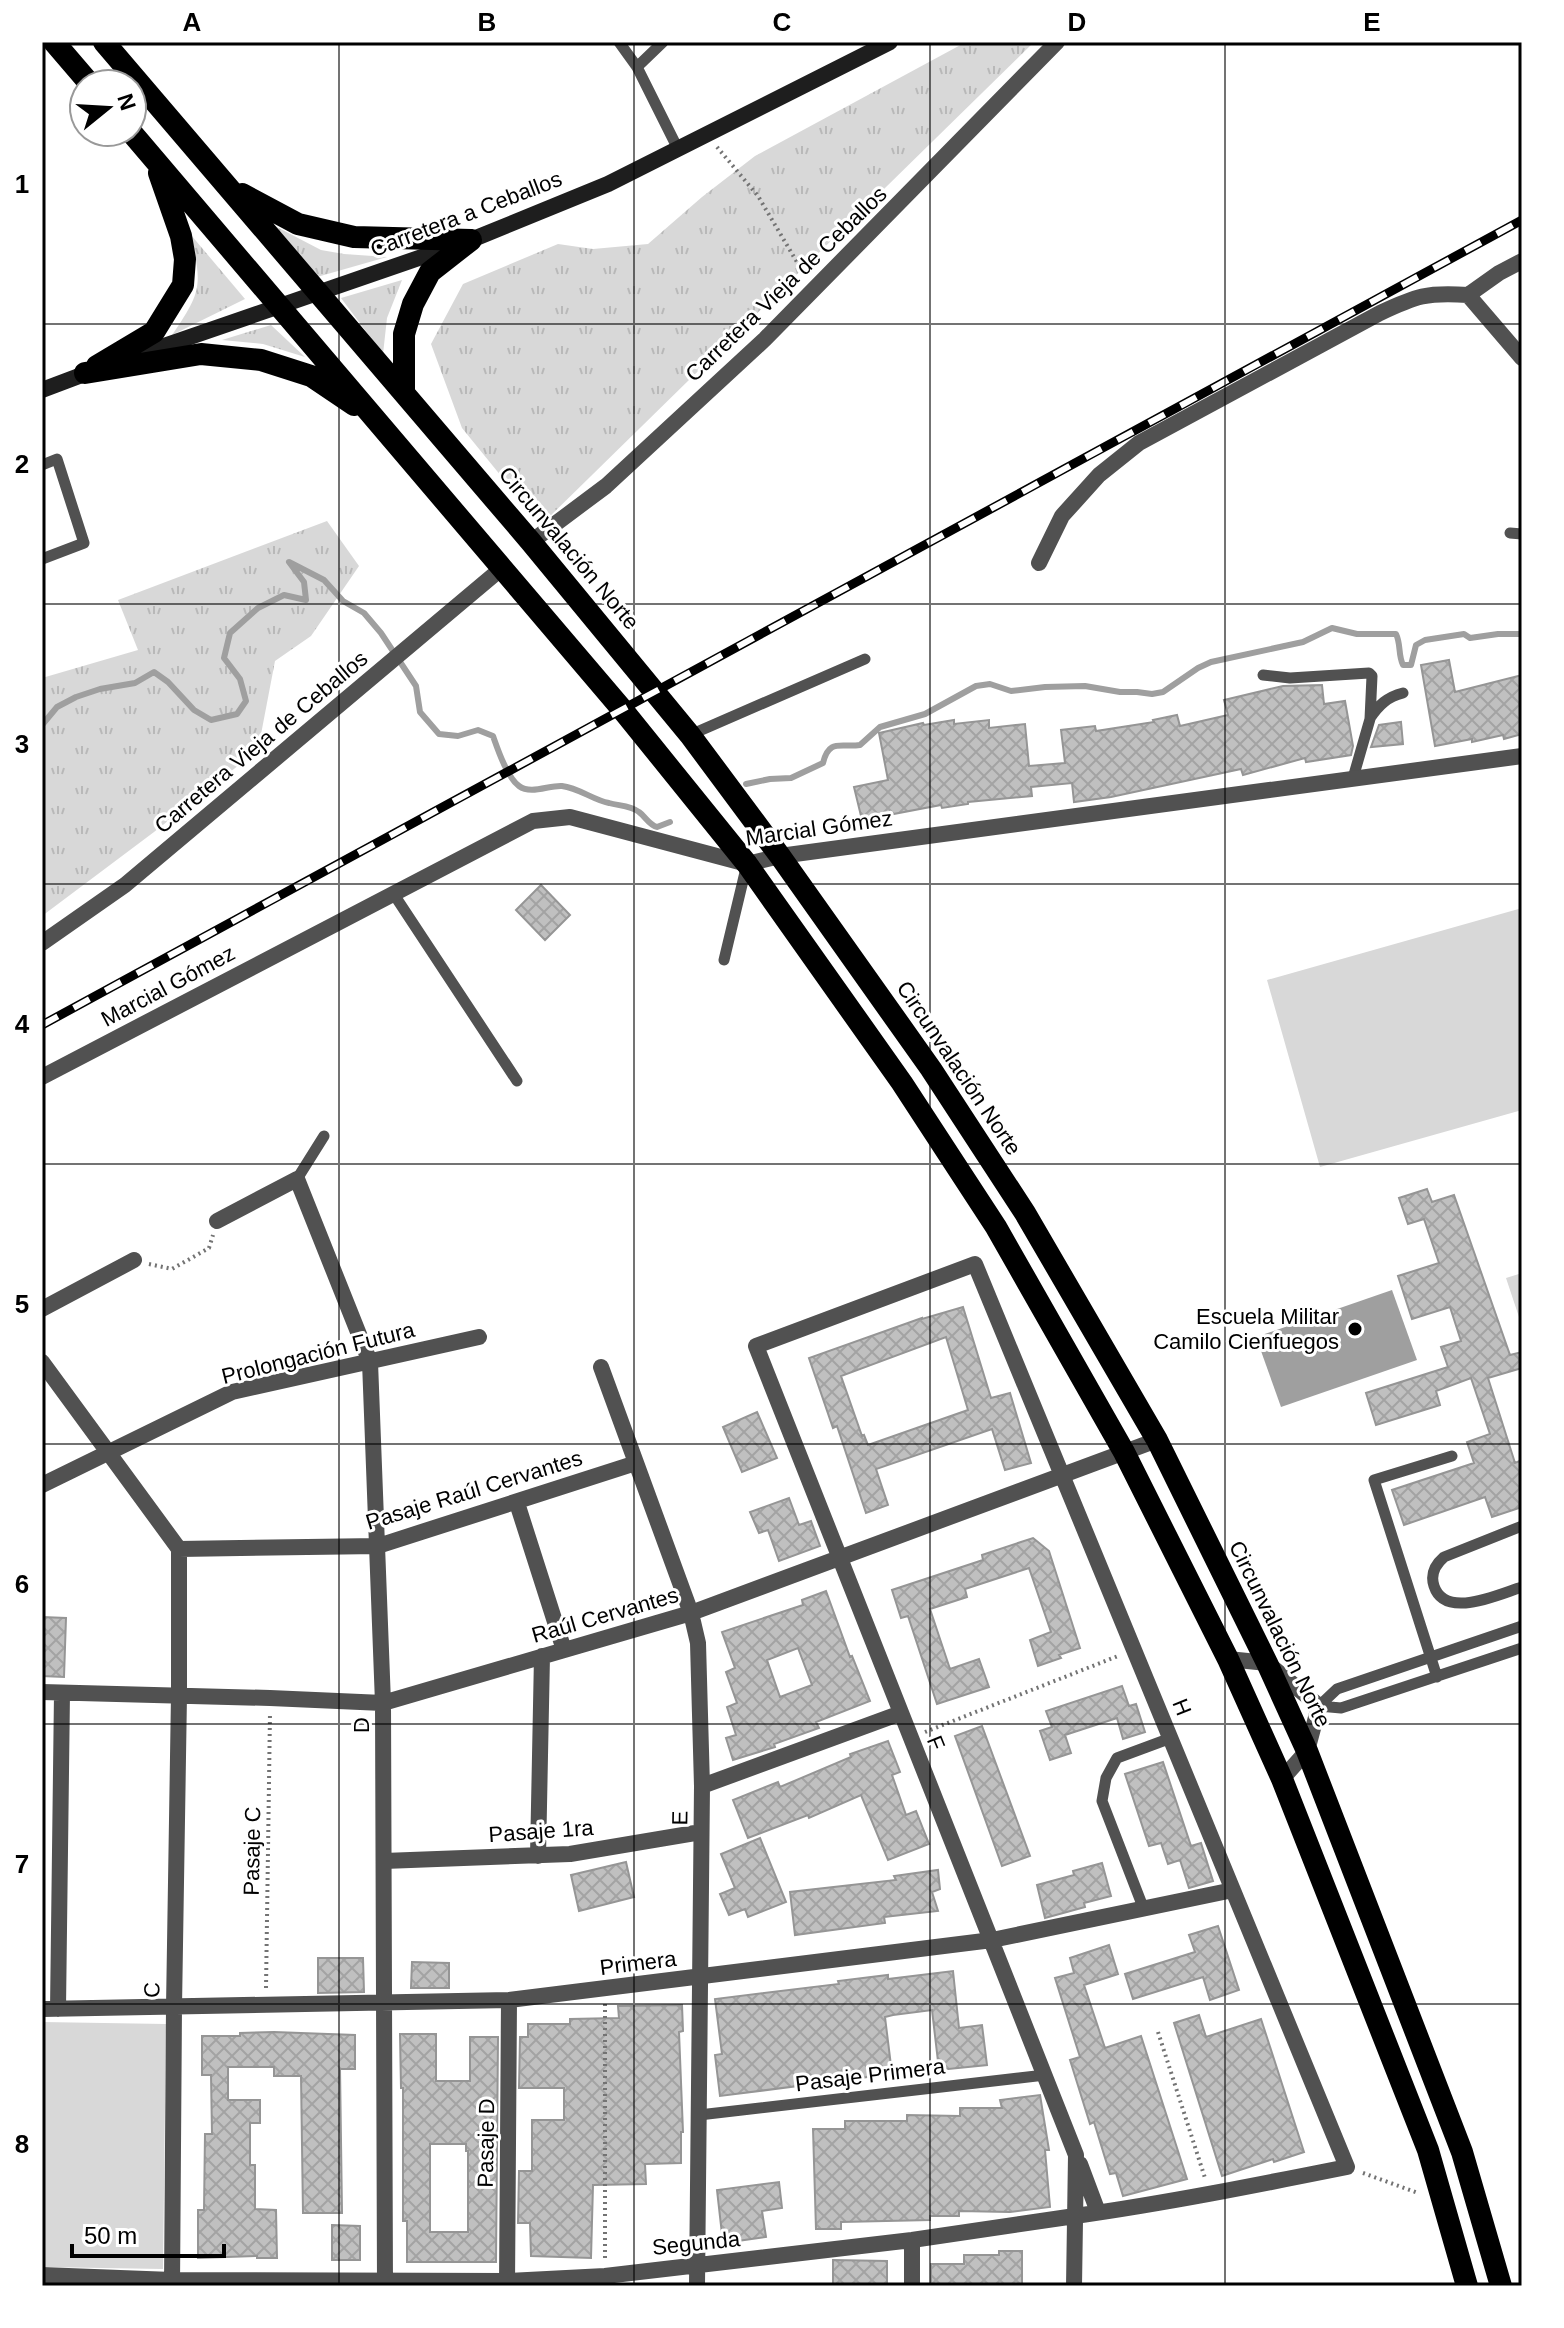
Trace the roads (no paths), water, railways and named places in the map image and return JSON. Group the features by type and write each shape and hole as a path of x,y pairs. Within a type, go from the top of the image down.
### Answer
{"highway":[{"path":"54,42 76,68"},
{"name":"Circunvalación Norte","path":"104,42 531,542 690,735 931,1069 1025,1213 1157,1440 1307,1751 1462,2152 1501,2286"},
{"path":"144,148 621,708 747,864 902,1083 996,1227 1124,1452 1228,1659 1282,1779 1428,2150 1467,2286"},
{"path":"85,373 154,332 183,285 185,259 181,236 155,161"},
{"path":"228,187 298,224 354,237 471,240"},
{"path":"404,392 404,334 413,304 430,272 471,240"},
{"path":"85,373 201,354 261,360 311,376 375,418"}],"main road":[{"name":"Carretera a Ceballos","path":"42,390 471,240 608,184 881,44"}],"street":[{"name":"Carretera Vieja de Ceballos","path":"531,542 606,486 765,339 1057,42"},
{"path":"1039,563 1062,516 1099,475 1139,443 1380,313 1416,297 1440,293 1468,295 1522,261"},
{"path":"1468,295 1522,358"},
{"name":"Carretera Vieja de Ceballos","path":"42,943 125,885 502,568"},
{"name":"Marcial Gómez","path":"42,1077 533,821 570,817 747,864 780,856 1522,756"},
{"path":"217,1221 297,1179"},
{"name":"D","path":"297,1179 370,1362 383,1703 385,2283"},
{"path":"42,1309 134,1260"},
{"name":"H","path":"756,1346 975,1264 1347,2167"},
{"name":"Prolongación Futura","path":"42,1485 232,1392 479,1337"},
{"name":"F","path":"756,1346 1098,2212"},
{"path":"42,1362 179,1549"},
{"name":"E","path":"601,1367 691,1613 698,1643 702,1786 697,2286"},
{"name":"Raúl Cervantes","path":"42,1692 383,1703 691,1613 1157,1440"},
{"name":"Pasaje Raúl Cervantes","path":"179,1549 378,1546 636,1463"},
{"path":"517,1503 564,1650"},
{"name":"C","path":"172,2283 179,1549"},
{"path":"538,1856 542,1656"},
{"path":"1228,1659 1267,1663 1319,1706 1307,1751 1282,1779"},
{"path":"50,2009 62,1693"},
{"path":"702,1786 901,1713"},
{"name":"Pasaje 1ra","path":"384,1861 570,1854 701,1832"},
{"name":"Primera","path":"50,2009 509,2000 992,1940 1233,1890"},
{"name":"Pasaje D","path":"507,2283 509,2000"},
{"name":"F","path":"1074,2286 1076,2155"},
{"name":"Segunda","path":"50,2279 172,2283 507,2283 605,2276 912,2240 1210,2194 1347,2167"},
{"path":"912,2240 912,2286"}],"lane":[{"path":"619,42 637,67 678,149"},
{"path":"637,67 663,42"},
{"path":"42,465 57,459 84,543 42,559"},
{"path":"690,735 865,659"},
{"path":"1263,675 1290,678 1369,673 1373,680 1370,719 1353,778"},
{"path":"1370,719 1380,705 1392,696 1403,693"},
{"path":"724,960 747,864"},
{"path":"393,893 517,1081"},
{"path":"297,1179 324,1136"},
{"path":"1437,1677 1374,1480 1452,1456"},
{"path":"1522,1526 1444,1557 1436,1564 1433,1573 1434,1586 1439,1593 1447,1601 1457,1604 1522,1587"},
{"path":"1319,1706 1337,1689 1522,1626"},
{"path":"1319,1706 1341,1708 1522,1648"},
{"path":"1143,1907 1102,1801 1106,1778 1117,1758 1171,1738"},
{"name":"Pasaje Primera","path":"699,2115 1045,2075"}],"waterway":[{"path":"42,725 57,707 76,697 135,683 154,672 194,710 211,720 237,714 246,701 240,679 224,658 230,633 258,608 284,595 306,600 304,582 289,562 324,580 343,601 364,613 416,686 420,712 439,734 458,736 478,730 493,736 503,763 524,789 568,787 632,808 657,827 670,822"},
{"path":"746,784 791,778 823,763 832,747 860,745 880,727 925,714 976,686 990,684 1011,691 1085,686 1152,694 1163,692 1211,662 1303,642 1332,628 1357,634 1396,634 1403,665 1411,665 1416,645 1425,640 1464,634 1470,638 1522,634"}],"railway":[{"path":"42,1025 1522,220"}],"place":[{"name":"Escuela Militar Camilo Cienfuegos","path":"1355,1329"}]}
